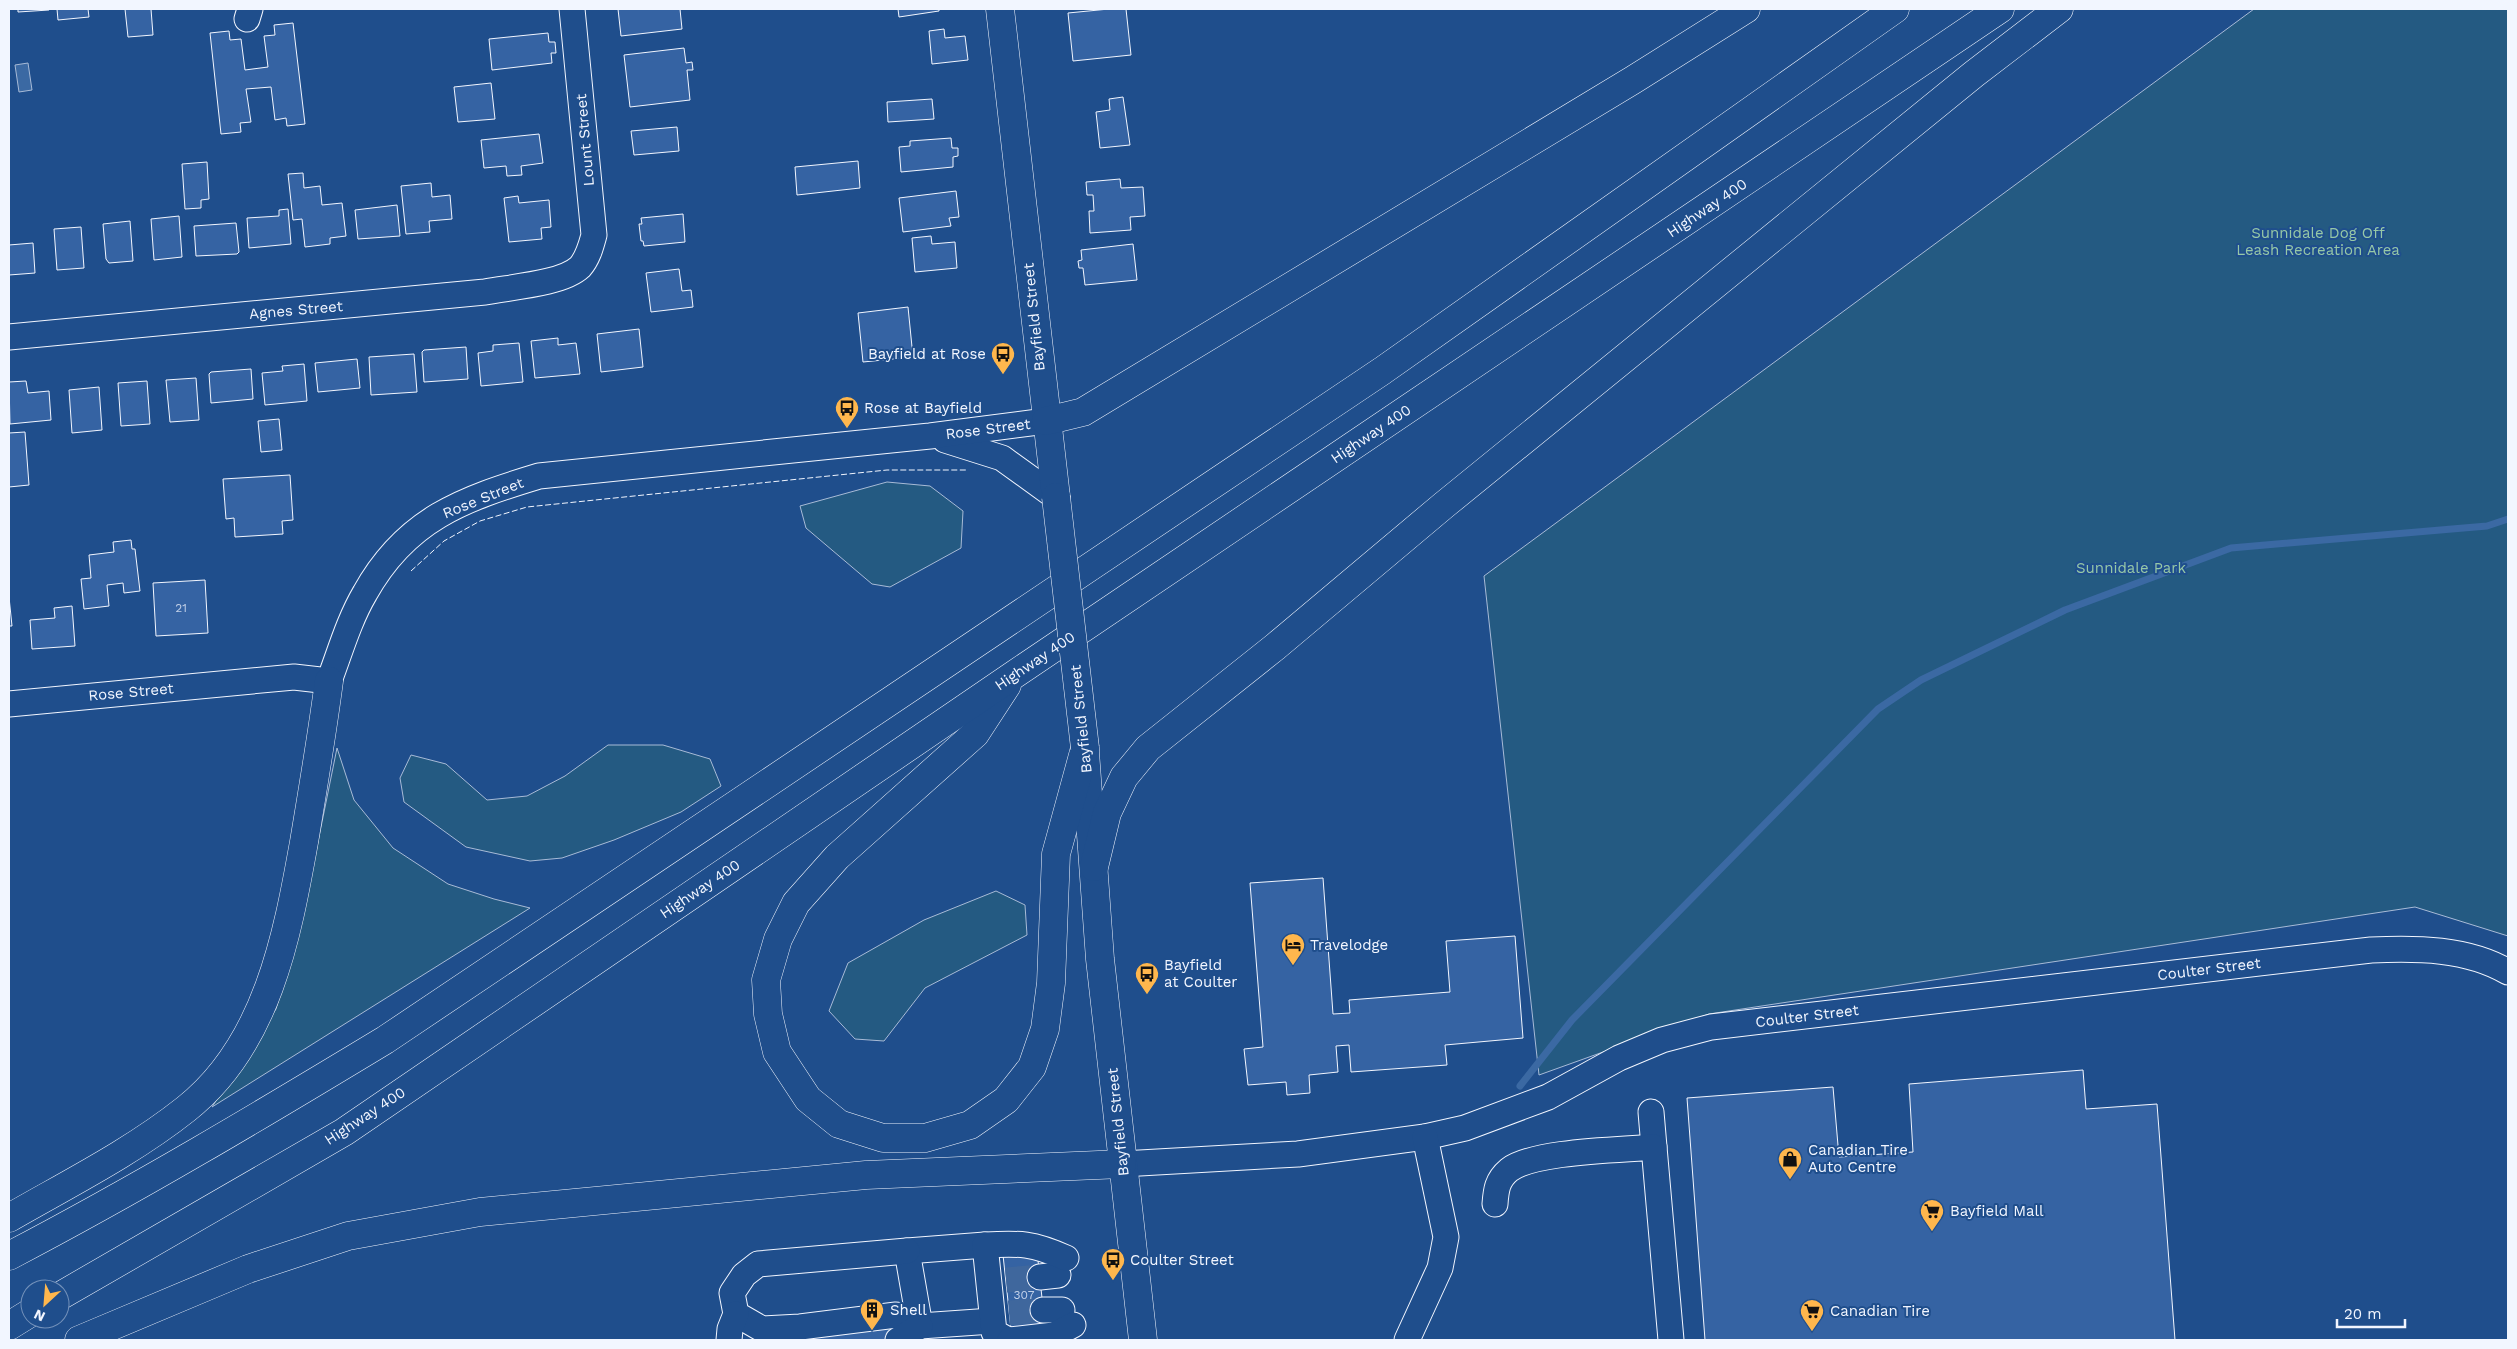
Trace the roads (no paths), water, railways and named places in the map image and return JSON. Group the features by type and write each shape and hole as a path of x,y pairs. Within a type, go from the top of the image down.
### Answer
{"main road":[{"name":"Bayfield Street","path":"1000,9 1085,748 1100,959 1143,1340"},
{"path":"1046,421 1083,412 1633,80 1746,9"},
{"path":"9,1256 216,1142 385,1040 1382,371 1894,9"},
{"name":"Highway 400","path":"70,1290 344,1132 1015,674 2000,9"},
{"path":"1094,866 1107,813 1124,777 1148,748 1275,647 1444,505 1974,74 2059,9"},
{"path":"1015,674 975,734 838,857 796,903 778,939 766,980 768,1014 777,1052 808,1099 839,1124 883,1138 925,1138 970,1125 1006,1100 1032,1068 1045,1029 1051,983 1056,854 1085,748"},
{"path":"9,1218 106,1162 187,1108 215,1081 238,1048 273,980 289,925 317,767 329,681"},
{"path":"79,1340 248,1269 348,1236 480,1212 866,1175 1122,1164"},
{"path":"9,1326 20,1320"}],"street":[{"name":"Lount Street","path":"572,9 594,234 590,251 579,267"},
{"name":"Agnes Street","path":"9,337 485,292 562,278 579,267"},
{"name":"Rose Street","path":"9,704 294,677 329,681 364,593 391,555 419,527 460,503 539,476 930,436 1046,421"},
{"name":"Rose Street","path":"930,436 972,446 1002,458 1056,496"},
{"name":"Coulter Street","path":"1122,1164 1298,1154 1425,1137 1465,1128 1548,1097 1618,1058 1662,1040 1711,1027 2371,950 2418,948 2461,955 2508,972"},
{"path":"1651,1112 1671,1340"},
{"path":"1407,1340 1440,1268 1446,1237 1425,1137"},
{"path":"1495,1204 1496,1186 1510,1170 1536,1158 1654,1147"},
{"path":"729,1340 730,1329 736,1314 732,1293 744,1275 758,1264 1021,1243 1043,1248 1054,1270"},
{"path":"984,1245 997,1281 997,1316 994,1332 1009,1340 1054,1335 1059,1315"},
{"path":"907,1251 920,1326"},
{"path":"736,1314 762,1329 800,1327 896,1315 920,1326"},
{"path":"898,1340 920,1326 997,1316"}],"waterway":[{"path":"1520,1086 1572,1020 1878,709 1921,680 2065,610 2231,548 2487,526 2508,519"}],"tunnel":[{"path":"1006,1280 1040,1277"},
{"path":"1009,1313 1043,1310"}],"place":[{"name":"Bayfield at Rose","path":"1003,375"},
{"name":"Rose at Bayfield","path":"847,429"},
{"name":"Travelodge","path":"1293,966"},
{"name":"Bayfield at Coulter","path":"1147,995"},
{"name":"Canadian Tire Auto Centre","path":"1790,1180"},
{"name":"Bayfield Mall","path":"1932,1232"},
{"name":"Coulter Street","path":"1113,1281"},
{"name":"Shell","path":"872,1331"},
{"name":"Canadian Tire","path":"1812,1332"}],"park label":[{"name":"Sunnidale Dog Off Leash Recreation Area","path":"2318,242"},
{"name":"Sunnidale Park","path":"2131,568"}]}
